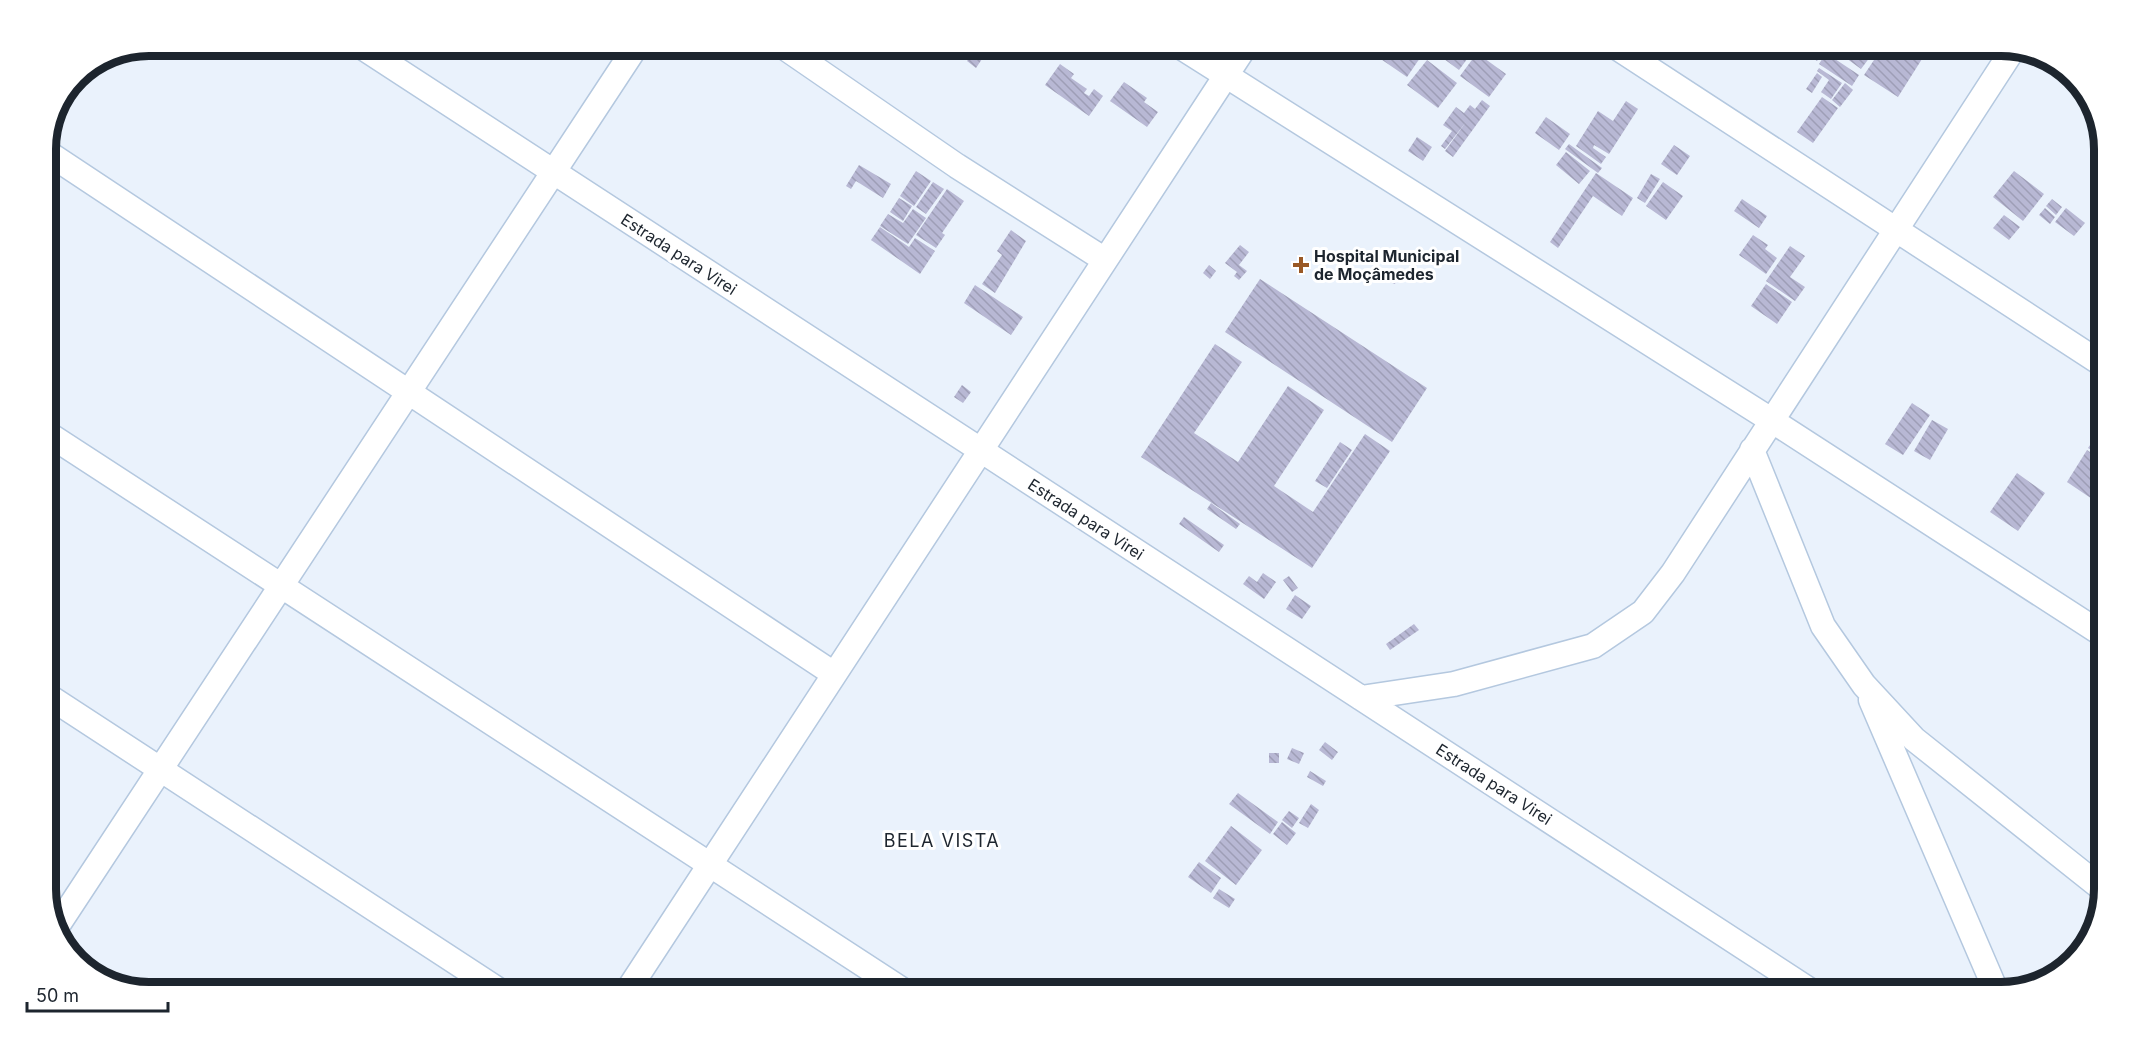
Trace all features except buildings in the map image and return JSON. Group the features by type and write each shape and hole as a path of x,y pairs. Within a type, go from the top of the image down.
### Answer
{"street":[{"name":"Estrada para Virei","path":"376,56 1797,982"},
{"path":"61,921 630,56"},
{"path":"797,56 957,166 1105,260"},
{"path":"1194,56 1771,420 2094,629"},
{"path":"633,982 1238,56"},
{"path":"1630,56 2094,359"},
{"path":"1361,698 1454,684 1593,646 1643,612 1673,573 2009,56"},
{"path":"56,159 834,674"},
{"path":"56,439 890,982"},
{"path":"1752,450 1823,626 1864,685 1914,739 2094,882"},
{"path":"1864,685 1992,982"},
{"path":"56,701 486,982"}],"place":[{"name":"Hospital Municipal de Moçâmedes","path":"1301,265"}],"district":[{"name":"BELA VISTA","path":"942,840"}]}
